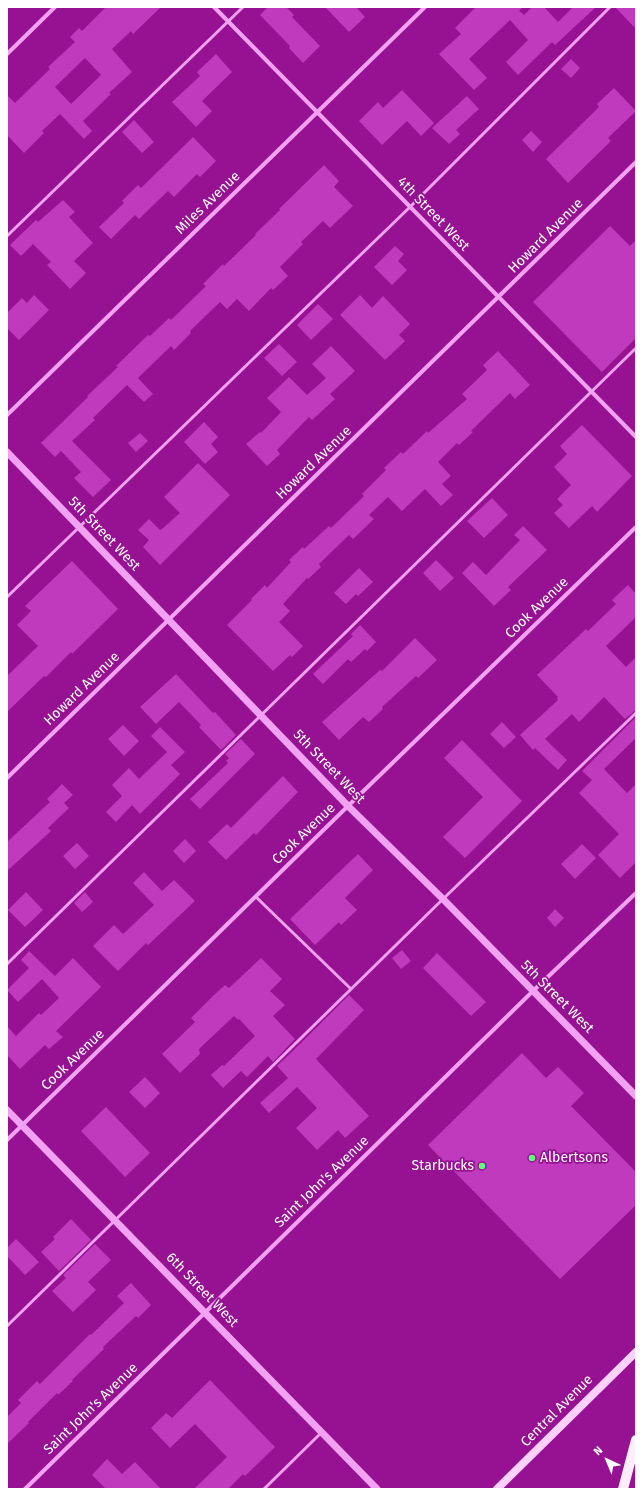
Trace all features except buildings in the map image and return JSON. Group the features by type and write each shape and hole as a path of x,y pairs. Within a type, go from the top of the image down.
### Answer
{"main road":[{"name":"Central Avenue","path":"497,1489 636,1352"},
{"path":"623,1489 636,1440"}],"street":[{"path":"7,54 55,7"},
{"name":"4th Street West","path":"214,7 636,437"},
{"name":"Miles Avenue","path":"7,415 425,7"},
{"name":"Howard Avenue","path":"7,778 499,298 636,162"},
{"name":"5th Street West","path":"7,452 348,806 443,899 636,1096"},
{"name":"Cook Avenue","path":"7,1140 636,527"},
{"name":"Saint John's Avenue","path":"25,1489 533,991 636,893"},
{"name":"6th Street West","path":"7,1110 377,1489"}],"lane":[{"path":"7,236 243,7"},
{"path":"7,597 410,207 610,7"},
{"path":"7,964 262,716 636,348"},
{"path":"7,1326 443,899 636,713"},
{"path":"256,897 351,989"},
{"path":"264,1489 322,1432"}],"place":[{"name":"Albertsons","path":"532,1158"},
{"name":"Starbucks","path":"482,1166"}]}
